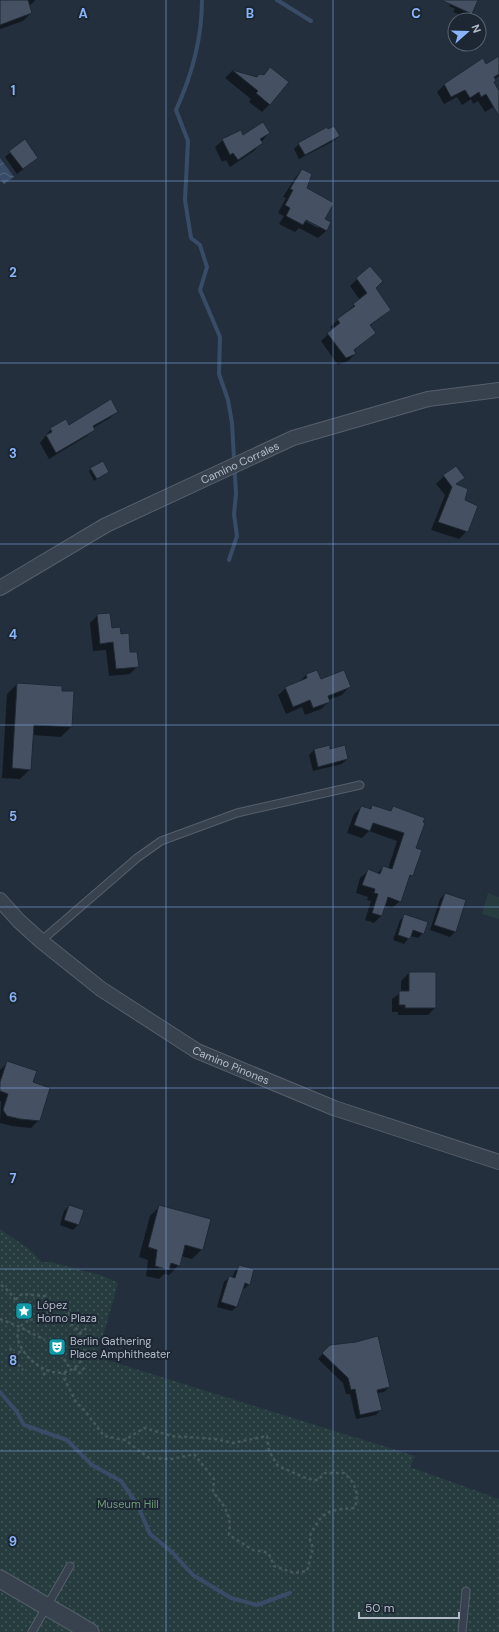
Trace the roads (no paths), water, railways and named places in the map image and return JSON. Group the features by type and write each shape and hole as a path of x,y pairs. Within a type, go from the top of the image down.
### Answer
{"street":[{"name":"Camino Corrales","path":"0,588 106,525 293,438 428,399 499,390"},
{"name":"Camino Pinones","path":"0,900 19,921 41,941 100,989 197,1051 334,1108 499,1162"},
{"path":"0,1579 90,1632"}],"lane":[{"path":"41,941 137,858 161,841 237,813 360,785"},
{"path":"32,1632 48,1607 70,1566"},
{"path":"462,1632 466,1590"}],"water":[{"path":"0,158 14,177 4,184 0,179"}],"waterway":[{"path":"202,0 202,15 195,57 187,84 176,110 188,141 185,200 191,238 200,245 207,267 200,290 220,337 219,374 228,400 232,423 236,494 234,514 237,536 229,560"},
{"path":"277,0 311,21"},
{"path":"0,1392 17,1412 24,1425 67,1440 92,1465 121,1481 137,1504 150,1534 172,1552 193,1575 231,1598 257,1605 290,1593"}],"place":[{"name":"López Horno Plaza","path":"24,1311"},
{"name":"Berlin Gathering Place Amphitheater","path":"57,1347"}],"park label":[{"name":"Museum Hill","path":"128,1504"}]}
